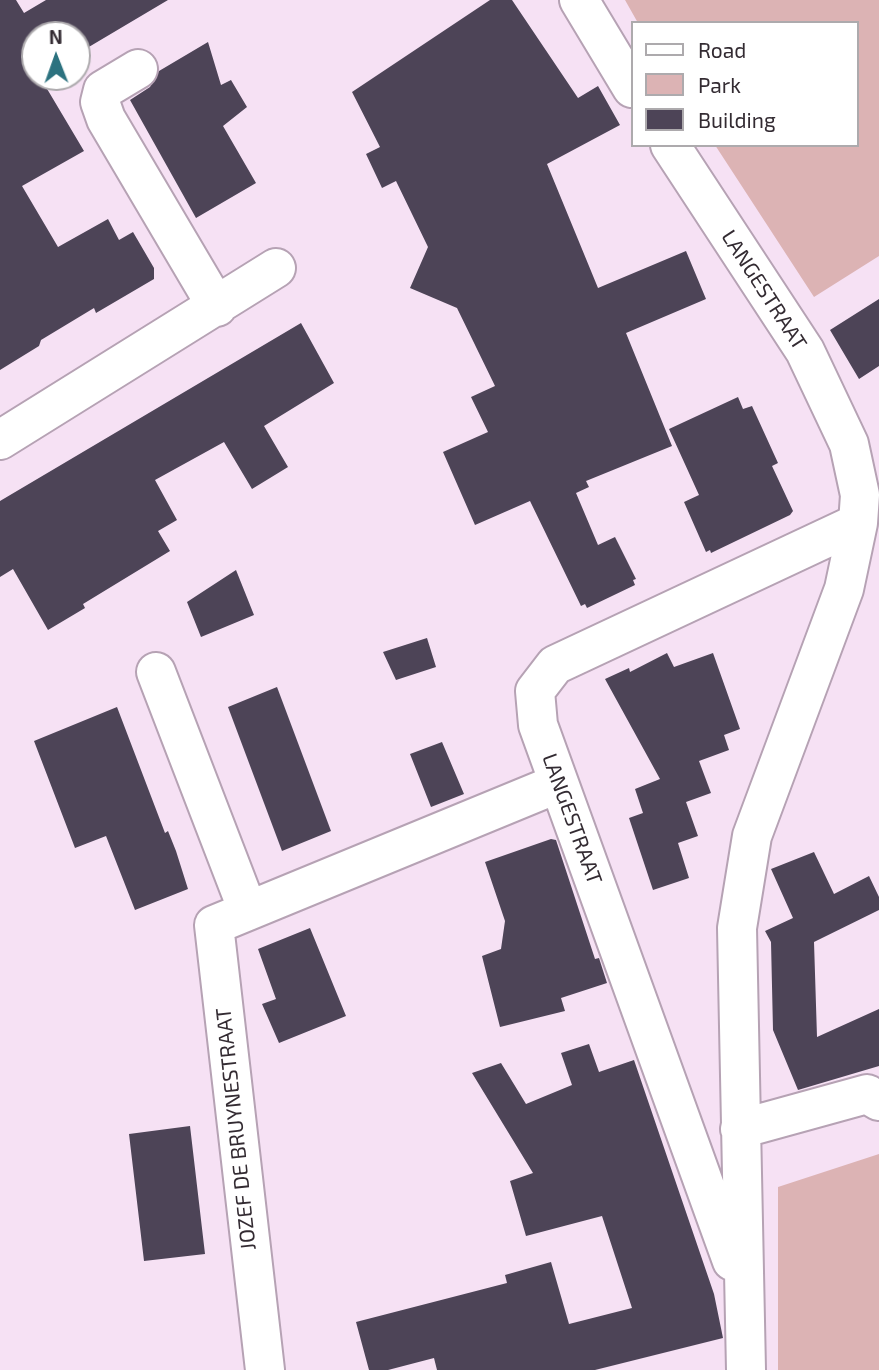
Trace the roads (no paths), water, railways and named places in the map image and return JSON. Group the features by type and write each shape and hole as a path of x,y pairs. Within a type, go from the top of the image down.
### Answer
{"street":[{"path":"579,0 630,85"},
{"path":"138,69 103,90 100,102 106,119 217,307"},
{"name":"LANGESTRAAT","path":"671,147 805,351 849,444 866,503 844,589 752,836 737,928 746,1370"},
{"path":"0,440 276,268"},
{"name":"LANGESTRAAT","path":"743,1289 538,725 535,691 555,665 866,503"},
{"path":"156,672 248,911"},
{"name":"JOZEF DE BRUYNESTRAAT","path":"265,1370 214,925 559,783"},
{"path":"740,1129 867,1094 879,1101"}]}
